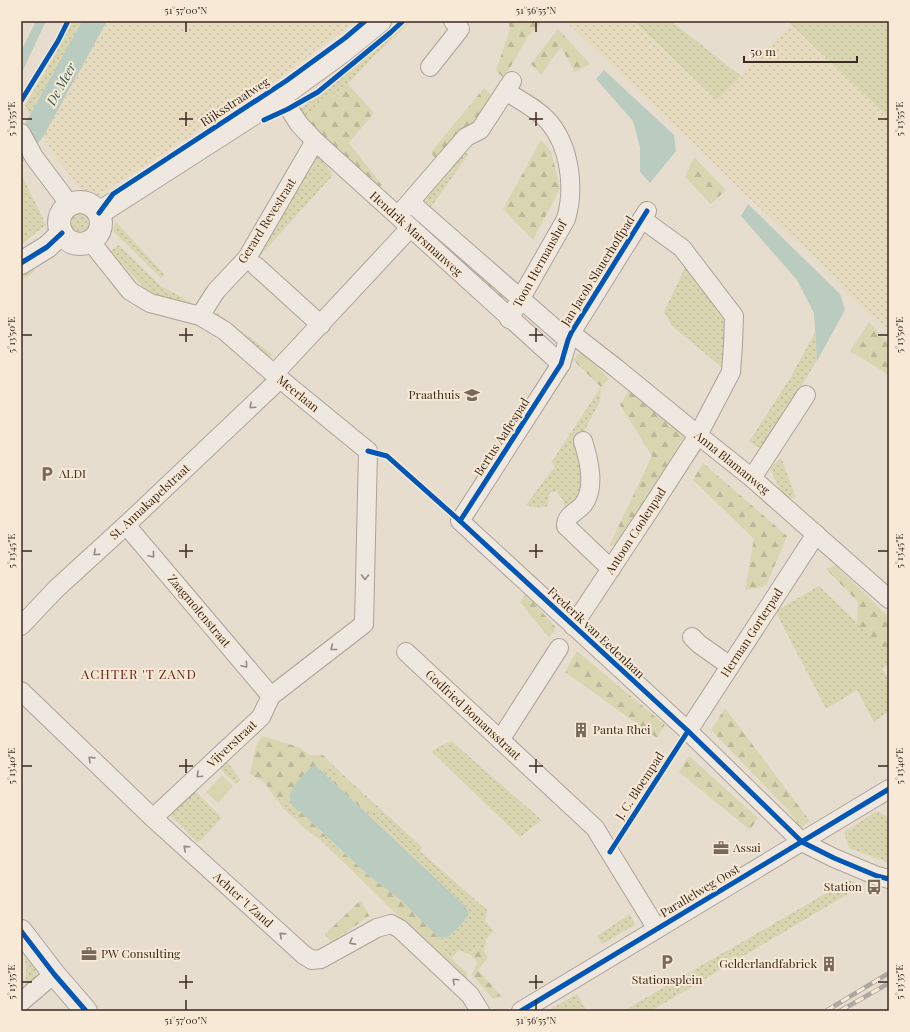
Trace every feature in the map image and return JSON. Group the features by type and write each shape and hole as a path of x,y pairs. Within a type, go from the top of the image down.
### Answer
{"street":[{"name":"Rijksstraatweg","path":"99,213 281,96 343,51 380,21"},
{"path":"430,67 460,29 453,21"},
{"name":"St. Annakapelstraat","path":"21,626 56,589 126,525 277,377 404,222 410,202 466,137 480,130 509,86"},
{"name":"Toon Hermanshof","path":"509,86 522,102 534,108 549,122 563,147 567,159 571,190 570,206 566,219 509,319"},
{"name":"Hendrik Marsmanweg","path":"281,96 299,124 315,142 509,319 561,364"},
{"path":"21,133 34,157 70,205"},
{"name":"Gerard Revestraat","path":"200,316 216,291 247,258 315,142"},
{"path":"78,202 87,203 99,213 102,224 99,234 90,242 80,244 69,241 62,233 59,223 62,213 70,205 78,202"},
{"name":"Hendrik Marsmanweg","path":"410,202 521,298 570,336"},
{"name":"Jan Jacob Slauerhoffpad","path":"561,364 570,336 644,215"},
{"name":"Antoon Coolenpad","path":"573,626 698,435 731,372 734,316 682,248 644,215"},
{"path":"21,264 47,247 62,233"},
{"name":"Meerlaan","path":"90,242 130,291 150,303 200,316 225,331 277,377 368,451 364,624"},
{"path":"256,266 321,325"},
{"name":"Anna Blamanweg","path":"570,336 616,368 752,478 889,599"},
{"name":"Bertus Aafjespad","path":"460,521 561,364"},
{"path":"752,478 806,395"},
{"path":"583,441 589,460 590,472 587,496 582,506 568,518 566,526 611,569"},
{"name":"Frederik van Eedenlaan","path":"460,521 688,731 802,842"},
{"name":"Zaagmolenstraat","path":"126,525 271,696"},
{"name":"Herman Gorterpad","path":"688,731 816,534"},
{"name":"Vijverstraat","path":"153,818 261,717 271,696 364,624"},
{"path":"692,637 699,644 730,666"},
{"path":"500,740 559,648"},
{"name":"Godfried Bomansstraat","path":"406,652 595,828 657,929"},
{"name":"Achter 't Zand","path":"21,691 153,818 298,950 312,960 321,959 377,928 391,924 400,929 470,995 480,1011"},
{"name":"Parallelweg Oost","path":"520,1011 889,789"},
{"path":"802,842 834,858 877,876 889,879"},
{"path":"21,931 54,974 86,1011"},
{"path":"21,1002 54,974"}],"shaded area":[{"path":"107,21 353,21 282,76 96,197 86,195 78,186 43,137"},
{"path":"565,21 634,21 717,100 791,24 889,118 889,332 855,301 815,258 739,189 645,96"}],"green space":[{"path":"73,21 82,21 30,115 25,105"},
{"path":"407,21 411,21 372,58 348,84 311,112 306,119 298,110 368,56"},
{"path":"508,21 543,21 529,35 504,78 496,71 510,28"},
{"path":"634,21 671,21 741,76 717,100"},
{"path":"788,21 889,21 889,118"},
{"path":"558,29 590,64 575,72 561,47 541,75 531,64"},
{"path":"348,84 374,113 349,143 382,185 376,188 305,119 311,112"},
{"path":"484,88 495,98 473,127 436,160 431,152"},
{"path":"541,140 551,151 560,188 533,240 503,209"},
{"path":"465,150 468,155 431,207 424,200"},
{"path":"317,153 333,175 259,257 255,254"},
{"path":"694,157 726,190 711,204 685,177"},
{"path":"21,173 46,225 23,243 21,239"},
{"path":"410,212 510,298 504,305 406,216"},
{"path":"83,213 93,220 90,230 77,236 68,228 70,216"},
{"path":"116,222 165,275 161,278 113,231"},
{"path":"119,245 161,286 190,302 183,306 148,292 110,251"},
{"path":"688,261 727,320 725,370 672,326 664,312"},
{"path":"33,266 35,271 21,281 21,274"},
{"path":"216,312 273,355 267,359 213,317"},
{"path":"869,322 889,344 889,375 850,351"},
{"path":"815,333 817,360 763,450 749,442 790,378"},
{"path":"581,351 609,379 601,387 573,360"},
{"path":"601,387 600,401 581,437 583,491 566,512 563,500 556,491 551,492 549,495 548,506 539,508 526,505 555,466 551,463"},
{"path":"630,389 684,436 618,546 609,546 652,456 620,405"},
{"path":"781,458 796,497 784,499 770,468"},
{"path":"703,463 787,536 766,586 745,590 754,539 693,480"},
{"path":"835,565 889,617 889,655 857,624 858,602 826,569"},
{"path":"819,586 889,654 889,664 882,670 889,678 889,711 874,722 857,690 826,709 776,612"},
{"path":"526,594 556,628 549,638 520,602"},
{"path":"577,651 665,725 657,738 565,672"},
{"path":"725,708 810,821 801,828 787,809 711,730"},
{"path":"262,736 299,747 309,755 323,755 333,765 324,773 315,765 289,798 290,801 283,808 264,782 250,774 256,746"},
{"path":"451,741 542,820 520,837 431,751"},
{"path":"689,756 758,818 750,830 679,772"},
{"path":"225,758 240,780 236,784 218,767"},
{"path":"333,765 341,773 334,783 324,773"},
{"path":"341,773 387,815 372,809 367,814 334,783"},
{"path":"222,775 233,786 218,803 206,792"},
{"path":"195,791 222,818 198,843 170,815"},
{"path":"290,801 301,812 292,816 283,808"},
{"path":"371,809 387,815 422,847 420,851 487,910 485,921 494,931 486,939 484,952 480,946 471,955 459,950 452,958 445,952 438,937 447,938 461,925 469,914 466,907 367,814"},
{"path":"877,811 889,818 889,863 849,848 844,832"},
{"path":"301,812 326,836 319,839 305,829 292,816"},
{"path":"326,836 339,848 335,854 319,839"},
{"path":"339,848 367,874 402,901 438,937 445,952 467,973 467,983 335,854"},
{"path":"849,880 863,885 651,1011 623,1011"},
{"path":"361,900 369,916 331,943 325,934"},
{"path":"630,914 635,925 602,944 597,936"},
{"path":"480,945 488,958 478,970 501,996 493,999 472,975 477,962 471,955"},
{"path":"21,948 35,964 37,979 21,999 21,988 25,985 26,971"},
{"path":"577,994 587,1011 547,1011"}],"water":[{"path":"36,21 46,21 23,70 21,71 21,51"},
{"name":"De Meer","path":"82,21 107,21 43,137 21,164 21,131"},
{"path":"604,70 674,135 676,151 650,183 640,172 640,147 633,121 596,79"},
{"path":"748,204 840,294 845,310 817,361 814,313 797,280 741,216"},
{"path":"315,765 466,907 469,914 461,925 447,938 438,937 402,901 367,874 294,807 290,801 292,790 311,767"}],"railway":[{"path":"826,1011 889,973"},
{"path":"840,1011 889,983"}],"cycle path":[{"path":"21,101 58,41 68,21"},
{"path":"99,213 113,194 286,81 345,38 365,21"},
{"path":"264,120 288,109 318,92 403,21"},
{"path":"460,521 561,364 571,333 647,211"},
{"path":"21,263 47,247 62,233"},
{"path":"368,451 387,456 460,521 688,731 802,842 834,858 877,876 889,879"},
{"name":"J. C. Bloempad","path":"610,852 688,731"},
{"path":"521,1011 889,789"},
{"path":"21,931 54,974 86,1011"}],"place":[{"name":"Praathuis","path":"472,395"},
{"name":"ALDI","path":"47,474"},
{"name":"Panta Rhei","path":"581,730"},
{"name":"Assai","path":"721,848"},
{"name":"Station","path":"874,887"},
{"name":"PW Consulting","path":"89,954"},
{"name":"Stationsplein","path":"667,962"},
{"name":"Gelderlandfabriek","path":"829,964"}],"district":[{"name":"ACHTER 'T ZAND","path":"139,674"}]}
